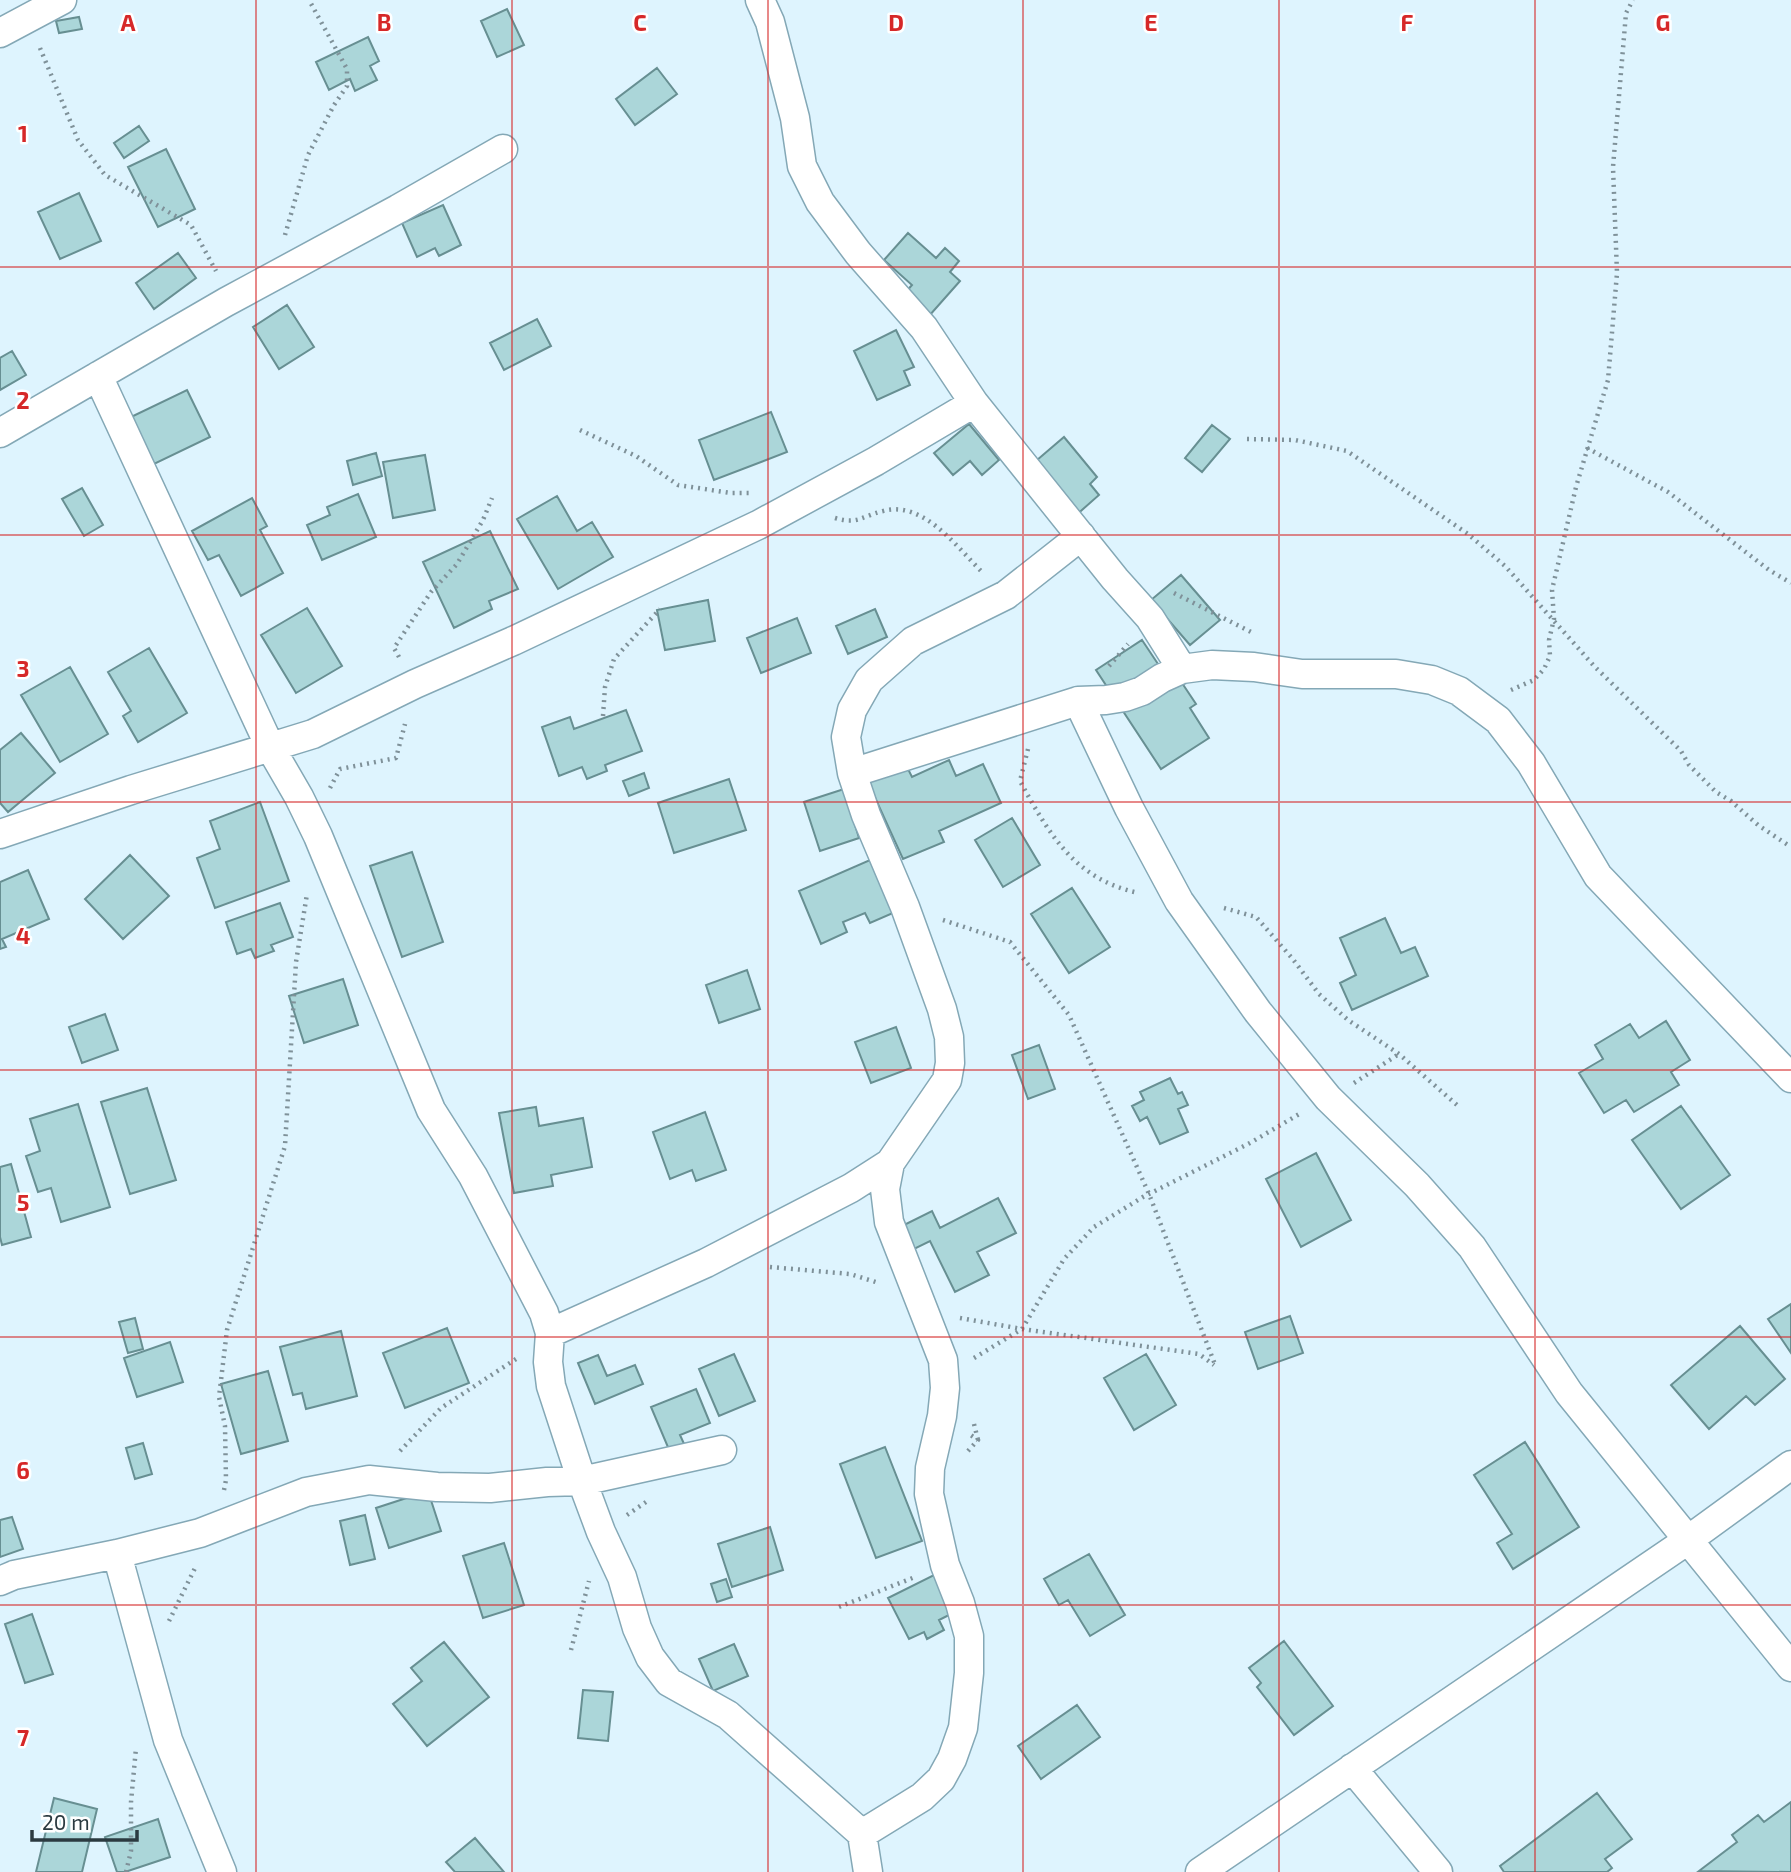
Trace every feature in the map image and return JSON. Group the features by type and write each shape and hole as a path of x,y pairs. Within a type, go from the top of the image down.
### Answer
{"street":[{"path":"0,33 62,0"},
{"path":"760,0 770,22 795,117 802,166 820,202 858,253 924,328 974,404 1150,618 1182,669"},
{"path":"0,433 226,302 503,149"},
{"path":"98,376 270,747 318,836 432,1110 459,1152 513,1249 544,1312 550,1334 548,1362 551,1386 582,1480 601,1532 622,1577 637,1628 650,1657 669,1682 728,1714 862,1834 867,1872"},
{"path":"0,834 313,734 758,525 974,404"},
{"path":"550,1334 706,1263 851,1188 890,1163 947,1080 950,1063 949,1037 942,1009 852,774 846,737 852,710 869,680 913,641 1006,595 1081,536"},
{"path":"852,774 1078,701 1125,697 1142,691 1161,678 1182,669 1212,665 1302,674 1396,674 1432,680 1459,691 1497,720 1531,763 1598,877 1791,1077"},
{"path":"1078,701 1129,808 1179,901 1258,1012 1328,1098 1417,1185 1472,1247 1569,1393 1791,1667"},
{"path":"862,1834 922,1797 941,1779 952,1759 962,1728 969,1673 969,1636 960,1602 945,1564 929,1494 930,1468 942,1416 945,1388 943,1360 889,1222 885,1188 890,1163"},
{"path":"0,1581 14,1575 117,1554 216,1527 306,1492 369,1480 489,1488 582,1480 722,1450"},
{"path":"1200,1872 1689,1540 1791,1465"},
{"path":"117,1554 168,1740 222,1872"},
{"path":"1352,1768 1438,1872"}],"path":[{"path":"1506,692 1534,680 1544,669 1549,656 1549,640 1554,619 1552,590 1576,487 1608,380 1617,273 1613,167 1626,13 1633,0"},
{"path":"28,18 78,140 105,175 191,225 218,275 226,302"},
{"path":"580,430 636,456 678,485 731,493 752,493"},
{"path":"1247,439 1295,440 1347,451 1468,534 1505,566 1595,667 1681,751 1689,765 1716,792 1791,847"},
{"path":"1587,448 1668,492 1769,570 1791,583"},
{"path":"817,494 834,518 850,523 895,508 910,510 934,525 1006,595"},
{"path":"167,1625 216,1527 226,1480 225,1426 219,1397 227,1330 285,1146 296,962 321,804 340,769 396,758 415,684 394,648 430,592 457,564 483,520 492,498"},
{"path":"1170,592 1262,637"},
{"path":"758,1266 850,1274 919,1296 965,1321 1199,1354 1216,1367 1149,1194 1069,1015 1010,942 905,907"},
{"path":"967,1364 1021,1329 1064,1259 1094,1227 1149,1194 1250,1143 1399,1054"},
{"path":"369,1480 441,1408 520,1357 550,1334"},
{"path":"972,1417 978,1440"},
{"path":"126,1872 131,1850 131,1802 137,1736"}],"building":[{"path":"507,9 524,45 497,57 481,21"},
{"path":"79,17 82,29 59,33 56,21"},
{"path":"368,37 379,61 370,66 377,80 355,91 350,79 329,90 316,62"},
{"path":"657,68 677,94 635,125 616,99"},
{"path":"139,126 149,141 124,158 114,143"},
{"path":"166,149 195,209 158,227 128,167"},
{"path":"79,193 101,241 60,259 38,212"},
{"path":"443,205 461,245 439,256 435,248 417,257 402,223"},
{"path":"908,233 936,258 945,248 959,261 950,272 960,281 929,316 905,293 912,285 884,260"},
{"path":"178,253 196,278 154,309 136,283"},
{"path":"287,305 314,347 279,369 253,327"},
{"path":"537,319 551,346 504,370 490,343"},
{"path":"896,330 914,367 904,371 910,385 877,400 854,351"},
{"path":"12,351 26,375 0,390 0,358"},
{"path":"187,390 210,437 154,464 131,417"},
{"path":"771,412 787,452 714,480 699,440"},
{"path":"969,424 999,460 982,475 970,461 953,475 934,453"},
{"path":"1212,425 1230,439 1202,472 1185,458"},
{"path":"1064,437 1097,477 1090,484 1099,495 1074,517 1030,466"},
{"path":"376,453 382,476 353,485 347,461"},
{"path":"425,455 435,510 393,518 383,462"},
{"path":"82,488 103,525 84,536 62,499"},
{"path":"358,494 376,537 322,560 307,525 330,515 327,507"},
{"path":"557,496 577,531 592,522 613,557 558,589 517,519"},
{"path":"252,498 267,526 260,530 283,573 241,596 219,555 208,560 192,531"},
{"path":"490,531 518,589 489,601 492,609 454,628 423,562"},
{"path":"1181,575 1220,620 1190,645 1151,600"},
{"path":"708,600 715,641 665,650 657,610"},
{"path":"307,608 342,666 296,693 261,635"},
{"path":"875,609 887,637 848,654 836,626"},
{"path":"797,618 811,653 761,673 747,638"},
{"path":"1142,640 1162,670 1170,665 1196,704 1190,708 1209,738 1161,769 1096,670"},
{"path":"149,648 187,713 138,742 123,716 131,711 108,672"},
{"path":"70,667 108,734 60,762 21,695"},
{"path":"626,710 642,751 605,765 607,771 587,779 582,767 559,776 542,727 570,717 574,729"},
{"path":"21,733 55,773 8,812 0,803 0,750"},
{"path":"949,760 956,776 983,764 1001,803 939,831 944,842 903,859 867,780 905,763 912,777"},
{"path":"644,773 649,788 629,796 623,781"},
{"path":"729,779 746,830 674,853 658,803"},
{"path":"844,789 859,838 820,851 804,802"},
{"path":"260,802 289,881 215,908 197,858 220,849 210,821"},
{"path":"1012,818 1040,865 1003,887 975,840"},
{"path":"412,852 443,942 402,957 370,866"},
{"path":"130,855 169,896 123,939 85,899"},
{"path":"870,860 893,913 870,923 865,913 843,922 847,932 821,944 799,891"},
{"path":"28,870 49,919 2,939 6,947 0,949 0,882"},
{"path":"1072,888 1110,947 1069,973 1031,914"},
{"path":"280,903 293,937 271,945 274,951 255,958 251,949 237,954 226,922"},
{"path":"1385,918 1401,953 1415,947 1428,976 1352,1010 1340,983 1356,975 1340,938"},
{"path":"747,970 760,1009 719,1023 706,985"},
{"path":"343,979 358,1025 304,1043 289,996"},
{"path":"105,1014 118,1050 82,1063 69,1027"},
{"path":"1666,1021 1690,1060 1671,1072 1679,1085 1634,1112 1626,1100 1604,1113 1579,1073 1603,1059 1595,1045 1630,1024 1639,1038"},
{"path":"896,1027 911,1068 871,1083 855,1042"},
{"path":"1039,1045 1055,1089 1028,1099 1012,1055"},
{"path":"1170,1078 1178,1094 1182,1092 1188,1105 1178,1109 1188,1132 1160,1144 1147,1117 1140,1121 1132,1106 1144,1100 1140,1092"},
{"path":"147,1088 176,1180 130,1194 101,1102"},
{"path":"78,1104 110,1207 61,1222 51,1188 38,1192 26,1156 40,1151 30,1119"},
{"path":"1681,1106 1730,1175 1681,1209 1632,1140"},
{"path":"536,1107 539,1126 583,1118 592,1167 551,1175 553,1186 514,1193 499,1113"},
{"path":"705,1112 726,1170 696,1181 692,1170 670,1179 653,1132"},
{"path":"1316,1153 1351,1220 1301,1247 1266,1179"},
{"path":"11,1164 31,1237 2,1245 0,1167"},
{"path":"998,1198 1016,1233 977,1252 989,1275 955,1292 930,1241 914,1249 902,1226 932,1211 940,1228"},
{"path":"1791,1304 1791,1353 1768,1319"},
{"path":"1290,1316 1303,1353 1258,1369 1245,1332"},
{"path":"135,1318 143,1349 128,1353 119,1322"},
{"path":"1740,1326 1785,1379 1755,1405 1746,1396 1709,1429 1671,1385"},
{"path":"447,1328 469,1383 405,1408 383,1353"},
{"path":"341,1331 357,1396 306,1409 302,1393 293,1395 280,1347"},
{"path":"170,1342 183,1382 137,1397 124,1358"},
{"path":"734,1354 755,1401 719,1416 699,1369"},
{"path":"1146,1354 1176,1405 1134,1430 1104,1378"},
{"path":"598,1355 607,1376 635,1365 643,1384 595,1404 578,1363"},
{"path":"268,1371 288,1441 241,1454 221,1384"},
{"path":"696,1389 710,1423 680,1435 685,1446 670,1452 651,1407"},
{"path":"1525,1442 1579,1527 1513,1569 1497,1543 1512,1534 1474,1475"},
{"path":"143,1443 152,1474 135,1479 126,1448"},
{"path":"885,1447 922,1541 876,1558 840,1464"},
{"path":"428,1491 441,1531 389,1548 376,1508"},
{"path":"365,1515 375,1559 350,1565 340,1521"},
{"path":"12,1517 23,1549 0,1557 0,1520"},
{"path":"770,1527 783,1570 732,1587 718,1544"},
{"path":"504,1543 524,1605 483,1618 463,1556"},
{"path":"1089,1554 1125,1615 1090,1636 1068,1600 1059,1605 1044,1579"},
{"path":"934,1575 953,1613 939,1620 944,1630 927,1639 924,1632 909,1639 888,1598"},
{"path":"726,1579 732,1597 717,1602 711,1584"},
{"path":"32,1614 53,1674 25,1683 5,1624"},
{"path":"1284,1641 1333,1706 1294,1735 1257,1687 1261,1683 1249,1668"},
{"path":"444,1642 489,1697 427,1746 393,1704 422,1681 411,1668"},
{"path":"734,1644 748,1676 713,1691 699,1659"},
{"path":"583,1690 613,1692 608,1741 578,1738"},
{"path":"1077,1705 1100,1737 1041,1779 1018,1746"},
{"path":"1597,1793 1632,1839 1605,1859 1612,1868 1607,1872 1504,1872 1500,1866"},
{"path":"54,1798 97,1809 82,1872 36,1872"},
{"path":"1791,1802 1791,1872 1699,1871 1737,1842 1732,1835 1758,1815 1764,1822"},
{"path":"158,1819 170,1857 125,1872 117,1872 105,1837"},
{"path":"475,1838 504,1872 455,1872 446,1862"}]}
